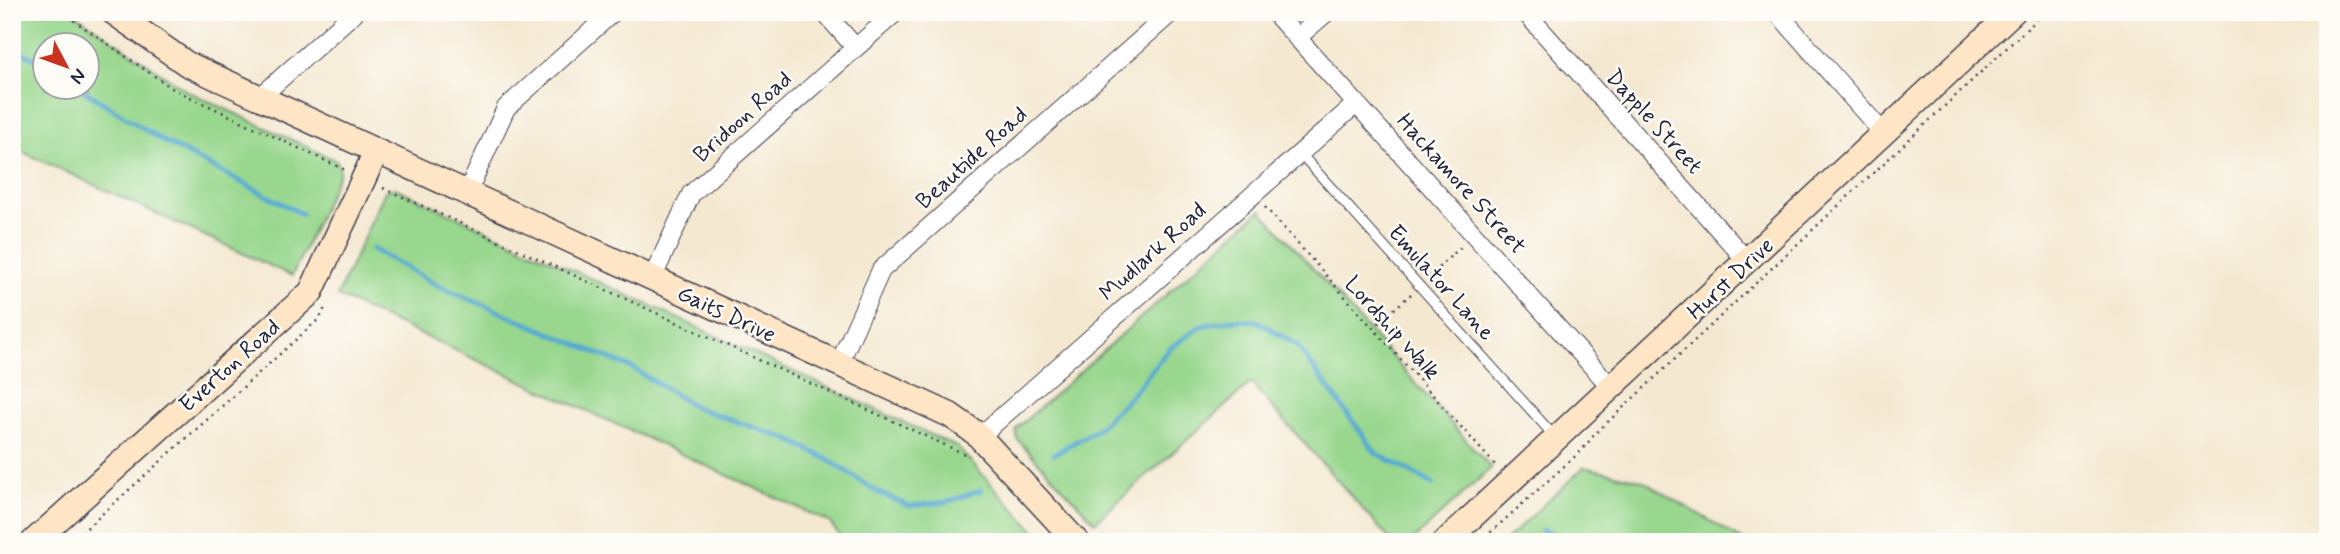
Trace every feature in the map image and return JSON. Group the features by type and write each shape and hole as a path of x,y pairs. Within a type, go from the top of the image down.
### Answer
{"street":[{"name":"Gaits Drive","path":"113,12 187,64 950,415 979,437 1077,542"},
{"path":"259,98 355,12"},
{"path":"467,193 506,108 613,12"},
{"path":"824,12 855,47"},
{"name":"Bridoon Road","path":"652,279 691,194 896,12"},
{"name":"Beautide Road","path":"839,364 881,270 1172,12"},
{"name":"Hackamore Street","path":"1275,12 1611,387"},
{"path":"1297,38 1327,12"},
{"name":"Dapple Street","path":"1525,12 1748,262"},
{"path":"1777,12 1884,134"},
{"name":"Hurst Drive","path":"1445,542 2013,12"},
{"name":"Mudlark Road","path":"979,437 1357,103"},
{"name":"Everton Road","path":"33,542 311,292 376,152"}],"lane":[{"name":"Emulator Lane","path":"1300,153 1555,437"}],"path":[{"path":"62,12 173,89 363,179 956,450 977,465"},
{"path":"1480,542 2045,12"},
{"name":"Lordship Walk","path":"1254,194 1509,482"}],"green space":[{"path":"12,12 72,12 101,32 32,32 32,102 102,102 102,33 187,91 337,161 340,171 292,276 12,147"},
{"path":"395,188 957,447 1045,542 845,542 829,522 337,296 385,191"},
{"path":"1261,210 1491,468 1411,542 1392,542 1251,383 1095,522 1017,439 1016,429"},
{"path":"1584,467 1641,480 1746,542 1504,542"}],"waterway":[{"path":"12,47 32,58"},
{"path":"102,102 163,141 302,214"},
{"path":"372,249 439,286 632,368 697,408 788,439 829,460 877,492 909,506 947,502 981,490"},
{"path":"1054,454 1096,430 1130,397 1169,349 1201,326 1233,320 1257,321 1297,345 1376,453 1433,484"},
{"path":"1542,530 1578,542"}]}
